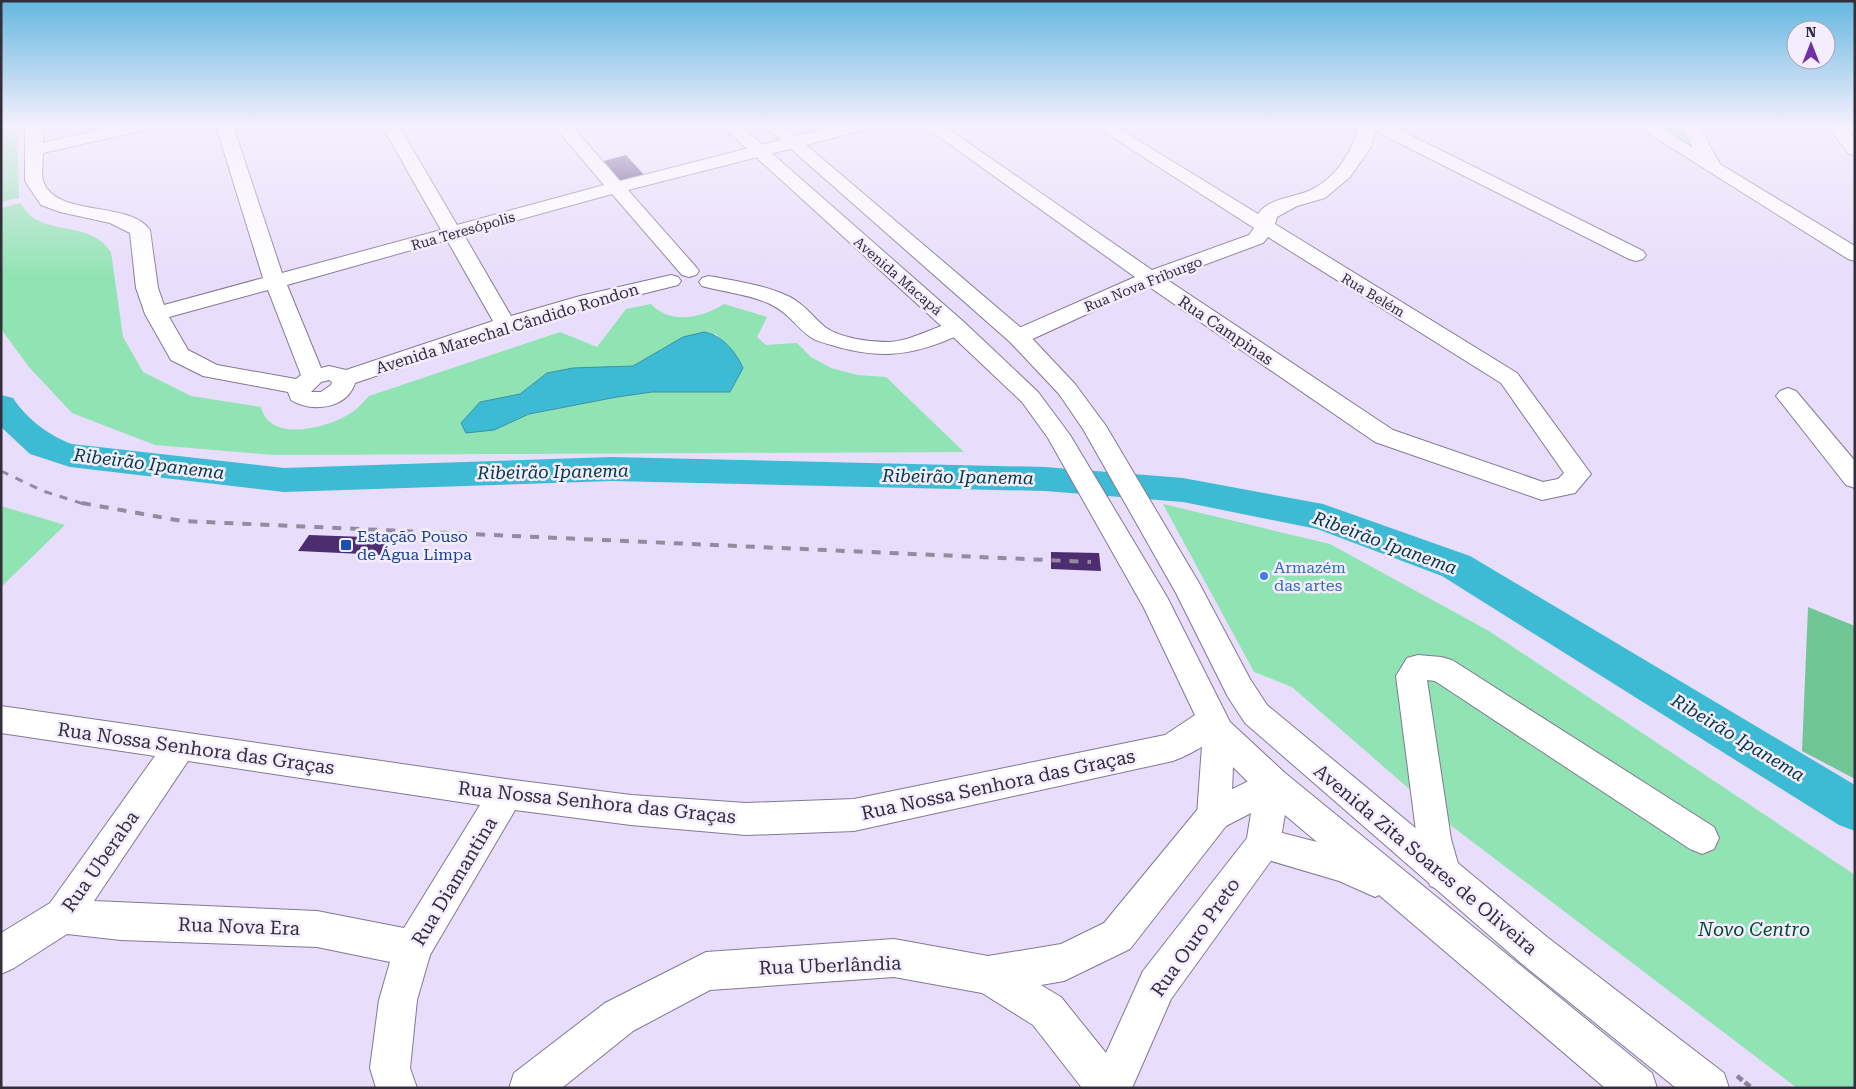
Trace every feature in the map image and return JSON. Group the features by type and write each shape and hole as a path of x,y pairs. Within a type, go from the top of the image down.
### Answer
{"street":[{"path":"34,177 34,181 48,202 116,218 140,230 146,288 156,314 179,355 211,371 306,382 241,177"},
{"path":"420,177 506,325"},
{"path":"605,177 680,276 673,288 683,292 696,291 709,282 745,289 792,308 821,334 861,348 889,350 914,346 957,328"},
{"name":"Rua Teresópolis","path":"156,314 657,177"},
{"name":"Avenida Macapá","path":"785,177 957,328 1030,397 1058,435 1157,605 1216,727"},
{"name":"Avenida Macapá","path":"831,177 1018,337 1067,389 1094,426 1189,591"},
{"name":"Rua Campinas","path":"1005,177 1150,278 1384,436 1542,490"},
{"name":"Rua Belém","path":"1183,177 1508,378 1578,474 1566,487 1542,490"},
{"name":"Rua Nova Friburgo","path":"1018,337 1150,278 1256,238 1264,228 1268,214 1290,202 1318,194 1339,177"},
{"path":"1480,177 1636,255"},
{"path":"1727,177 1855,255"},
{"name":"Avenida Marechal Cândido Rondon","path":"306,382 299,395 302,398 323,399 342,388 344,379 506,325 618,291 680,276"},
{"path":"1788,396 1855,479"},
{"name":"Avenida Zita Soares de Oliveira","path":"1189,591 1239,688 1256,714 1534,950 1709,1088"},
{"path":"1443,874 1434,839 1413,695 1411,676 1418,667 1442,669 1702,838"},
{"path":"1256,714 1272,784 1262,844 1344,866 1402,892"},
{"name":"Rua Nossa Senhora das Graças","path":"1,719 506,794 631,810 746,819 854,815 1173,746 1216,727"},
{"path":"1216,727 1272,784 1637,1088"},
{"path":"1214,815 1216,727"},
{"name":"Rua Uberaba","path":"1,954 63,916 180,746"},
{"path":"1272,784 1367,810"},
{"name":"Rua Uberlândia","path":"529,1088 619,1017 706,971 894,958 988,975 1064,962 1117,936 1214,815 1272,784"},
{"name":"Rua Diamantina","path":"397,1088 390,1068 396,1009 413,948 506,794"},
{"name":"Rua Ouro Preto","path":"1109,1088 1157,985 1262,844"},
{"name":"Rua Nova Era","path":"63,916 121,922 317,929 413,948"},
{"path":"988,975 1047,1011 1109,1088"}],"green space":[{"path":"1,177 18,177 19,198 1,202"},
{"path":"20,203 33,218 43,223 85,233 103,243 111,252 123,337 143,372 191,396 261,407 266,418 274,425 285,429 311,428 336,421 349,414 369,396 560,332 597,347 626,309 651,304 667,315 687,317 706,313 724,304 767,317 757,337 766,345 797,343 811,357 831,368 857,375 886,377 964,452 274,455 155,445 72,413 29,367 1,329 1,208","holes":["716,334 726,345 730,392 652,392 617,397 529,414 494,430 480,402 521,394 608,368 633,366 657,353"]},
{"name":"Novo Centro","path":"1163,504 1330,544 1489,631 1855,875 1855,1088 1797,1088 1453,827 1292,687 1254,672"},
{"path":"1,506 65,525 1,587"},
{"path":"1808,607 1855,626 1855,779 1802,751"}],"water":[{"path":"704,332 717,337 728,345 743,368 730,392 652,392 617,397 529,414 494,430 466,433 461,423 480,402 520,394 547,373 573,368 633,366 683,337"}],"building":[{"path":"613,177 646,177 619,184"},
{"name":"Estação Pouso de Água Limpa","path":"309,535 393,538 384,555 298,551"},
{"path":"1051,552 1099,553 1101,571 1051,569"}],"waterway":[{"name":"Ribeirão Ipanema","path":"1,405 4,411 42,446 70,455 284,480 611,469 1045,479 1183,490 1323,517 1456,566 1855,810"}],"railway":[{"path":"1,471 43,491 87,505"},
{"path":"82,503 182,521 1091,562"}],"place":[{"name":"Estação Pouso de Água Limpa","path":"346,545"},
{"name":"Armazém das artes","path":"1264,576"}]}
